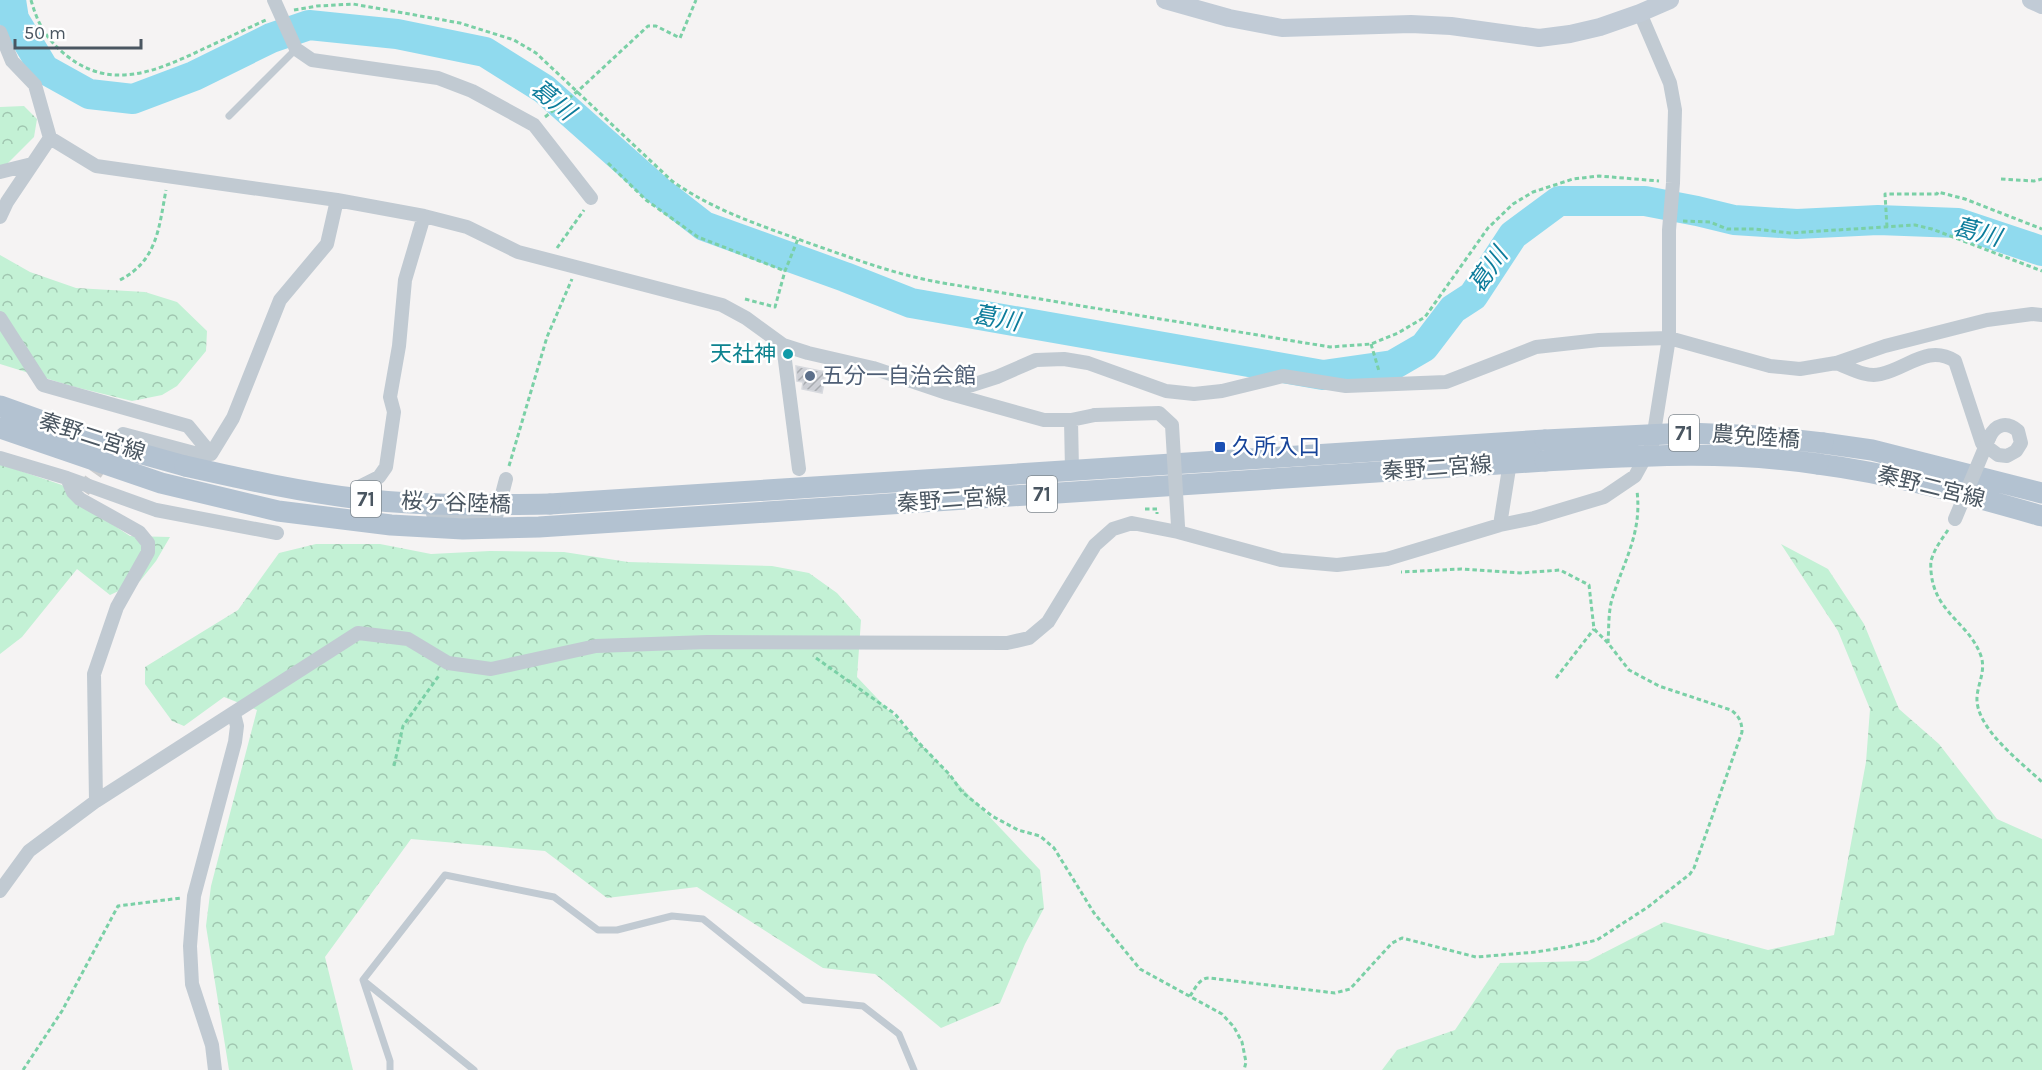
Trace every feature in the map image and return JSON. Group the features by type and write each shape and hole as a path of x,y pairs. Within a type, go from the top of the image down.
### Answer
{"main road":[{"name":"秦野二宮線","path":"0,406 106,444 184,466"},
{"name":"秦野二宮線","path":"0,428 170,485"},
{"name":"農免陸橋","path":"1545,440 1687,432 1761,436 1823,443"},
{"name":"秦野二宮線","path":"550,504 1545,440"},
{"name":"秦野二宮線","path":"1823,443 1882,452 2042,493"},
{"name":"農免陸橋","path":"1545,461 1688,454 1763,457 1818,464"},
{"name":"秦野二宮線","path":"539,527 1545,461"},
{"name":"秦野二宮線","path":"1818,464 1917,481 2042,516"},
{"name":"桜ヶ谷陸橋","path":"184,466 267,484 362,499 454,505 550,504"},
{"name":"桜ヶ谷陸橋","path":"170,485 278,511 391,525 463,529 539,527"}],"street":[{"path":"274,0 295,46 312,60 438,78 472,91 534,125 591,198"},
{"path":"1165,0 1229,18 1282,28 1411,24 1451,26 1539,38 1580,32 1640,13 1670,0"},
{"path":"2031,0 2042,5"},
{"path":"0,891 29,851 96,801 358,633 408,639 448,663 491,669 596,646 707,642 1008,643 1029,638 1048,622 1095,545 1113,529 1132,523 1178,529 1281,560 1337,565 1387,559 1604,497 1635,477 1653,445 1669,338 1670,218 1675,110 1651,36 1640,13"},
{"path":"0,32 12,61 35,85 50,138 96,166 337,200 424,216 467,227 518,252 722,305 746,318 783,345 873,368 947,393 1044,420 1159,413 1172,425 1178,529"},
{"path":"0,217 7,202 50,138"},
{"path":"0,172 32,164"},
{"path":"211,454 233,418 279,300 327,244 337,200"},
{"path":"424,216 405,280 399,346 390,397 394,412 386,467 379,477 361,486 360,493 385,512 496,517 506,479"},
{"path":"947,393 997,377 1036,360 1064,359 1088,363 1166,391 1194,394 1222,391 1283,376 1346,386 1446,382 1536,347 1599,340 1669,338 1770,366 1800,369 1836,363 1885,346 1987,320 2032,314 2042,315"},
{"path":"0,318 43,385 188,426 211,454"},
{"path":"783,345 799,469"},
{"path":"1836,363 1862,373 1879,375 1933,354 1945,355 1955,361 1982,443 1998,455 2007,456 2016,452 2021,443 2018,431 2008,424 1994,429 1989,438 1955,519"},
{"path":"1071,420 1072,470"},
{"path":"123,434 198,454 211,454"},
{"path":"1500,525 1514,442"},
{"path":"0,458 67,478 156,510 277,533"},
{"path":"67,478 73,492 80,499 139,532 148,543 148,552 117,607 94,674 96,801"},
{"path":"156,510 170,485"},
{"path":"215,1070 212,1046 192,984 190,946 194,896 235,742 237,726 234,714"}],"lane":[{"path":"229,116 295,46"},
{"path":"363,980 445,875 554,897 598,930 618,930 672,915 703,919 804,1000 863,1006 899,1034 914,1070"},
{"path":"363,980 390,1061 390,1070"},
{"path":"363,980 474,1070"}],"path":[{"path":"30,0 37,21 53,45 78,64 105,74 127,76 153,72 281,14 317,6 353,4 460,23 514,40 536,53 672,181 690,193 730,214 797,239 909,277 1330,347 1371,345 1398,333 1425,316 1488,228 1513,204 1533,192 1573,179 1599,176 1673,184"},
{"path":"553,111 578,92 648,26 656,26 680,38 696,0"},
{"path":"608,163 646,200 698,237 785,271 797,239"},
{"path":"120,280 132,274 152,250 160,225 169,176"},
{"path":"2001,179 2034,181 2042,179"},
{"path":"1887,226 1885,194 1944,193 2042,229"},
{"path":"549,260 591,198"},
{"path":"1670,218 1710,222 1727,228 1790,233 1915,225 1932,229 2042,271"},
{"path":"510,461 547,337 577,267"},
{"path":"1371,345 1380,373"},
{"path":"1608,643 1612,598 1631,551 1637,526 1639,504 1635,477"},
{"path":"1955,519 1931,559 1932,584 1940,603 1969,635 1981,656 1983,672 1977,696 1978,713 1999,742 2042,782"},
{"path":"1190,996 1204,978 1335,993 1350,989 1392,943 1402,938 1476,957 1536,952 1597,940 1648,907 1690,874 1694,868 1742,732 1742,723 1738,715 1731,710 1659,686 1629,670 1594,629 1589,585 1560,570 1520,573 1461,568 1395,572"},
{"path":"1556,678 1594,629"},
{"path":"795,644 895,714 950,775 962,792 992,816 1018,830 1040,836 1054,848 1094,913 1140,969 1222,1014 1234,1027 1242,1042 1246,1062 1244,1070"},
{"path":"394,766 403,726 440,674"},
{"path":"23,1070 63,1011 118,906 194,896"}],"green space":[{"path":"24,106 37,119 34,137 0,171 0,107"},
{"path":"0,255 30,272 76,288 145,292 177,302 207,331 206,351 177,386 162,395 132,401 71,386 0,364"},
{"path":"0,464 62,485 80,503 130,536 170,537 156,561 140,581 110,595 77,569 22,637 0,654"},
{"path":"316,544 380,544 431,554 490,551 564,552 628,562 772,566 809,573 837,593 861,620 857,677 1040,870 1044,908 1025,944 1000,1003 941,1028 875,974 823,968 697,887 607,898 545,851 411,839 325,957 353,1070 229,1070 206,926 211,886 257,710 224,697 184,726 172,721 145,684 145,667 238,610 279,553"},
{"path":"1781,544 1828,569 1864,624 1899,709 1939,744 1997,819 2042,839 2042,1070 1382,1070 1397,1050 1455,1030 1500,963 1588,961 1664,922 1768,950 1834,935 1866,762 1870,709 1838,631"}],"building":[{"name":"五分一自治会館","path":"796,366 826,372 822,393 802,389 803,382 797,381"}],"waterway":[{"name":"葛川","path":"11,0 14,19 44,69 89,94 133,99 194,76 271,38 309,25 397,34 485,52 544,89 659,191 704,226 911,303 1323,375 1393,365 1424,347 1453,309 1473,296 1513,235 1559,201 1645,201 1734,220 1797,224 1878,220 1958,223 2042,251"}],"tunnel":[{"path":"83,491 106,458"}],"place":[{"name":"天社神","path":"788,354"},
{"name":"五分一自治会館","path":"810,376"},
{"name":"久所入口","path":"1220,447"}]}
